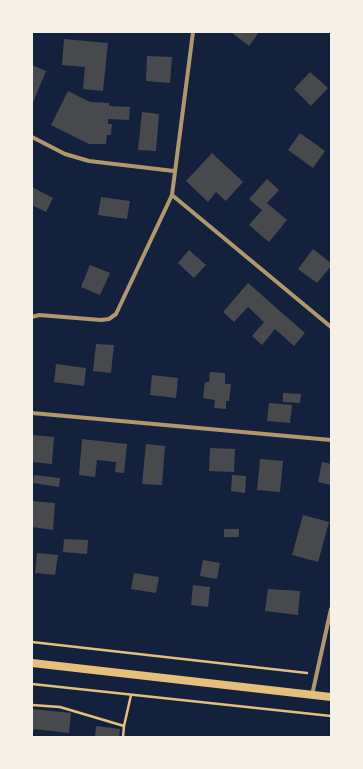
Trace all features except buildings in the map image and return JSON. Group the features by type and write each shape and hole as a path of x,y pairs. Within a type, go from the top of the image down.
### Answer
{"main road":[{"path":"32,663 331,697"}],"street":[{"path":"32,317 39,315 101,320 109,319 116,314 172,195 193,32"},
{"path":"32,137 66,154 89,161 174,171"},
{"path":"172,195 331,327"},
{"path":"32,413 331,440"},
{"path":"312,695 331,609"}],"path":[{"path":"32,642 316,674"},
{"path":"32,684 331,716"},
{"path":"123,737 131,695"},
{"path":"32,705 60,707 124,726"}]}
